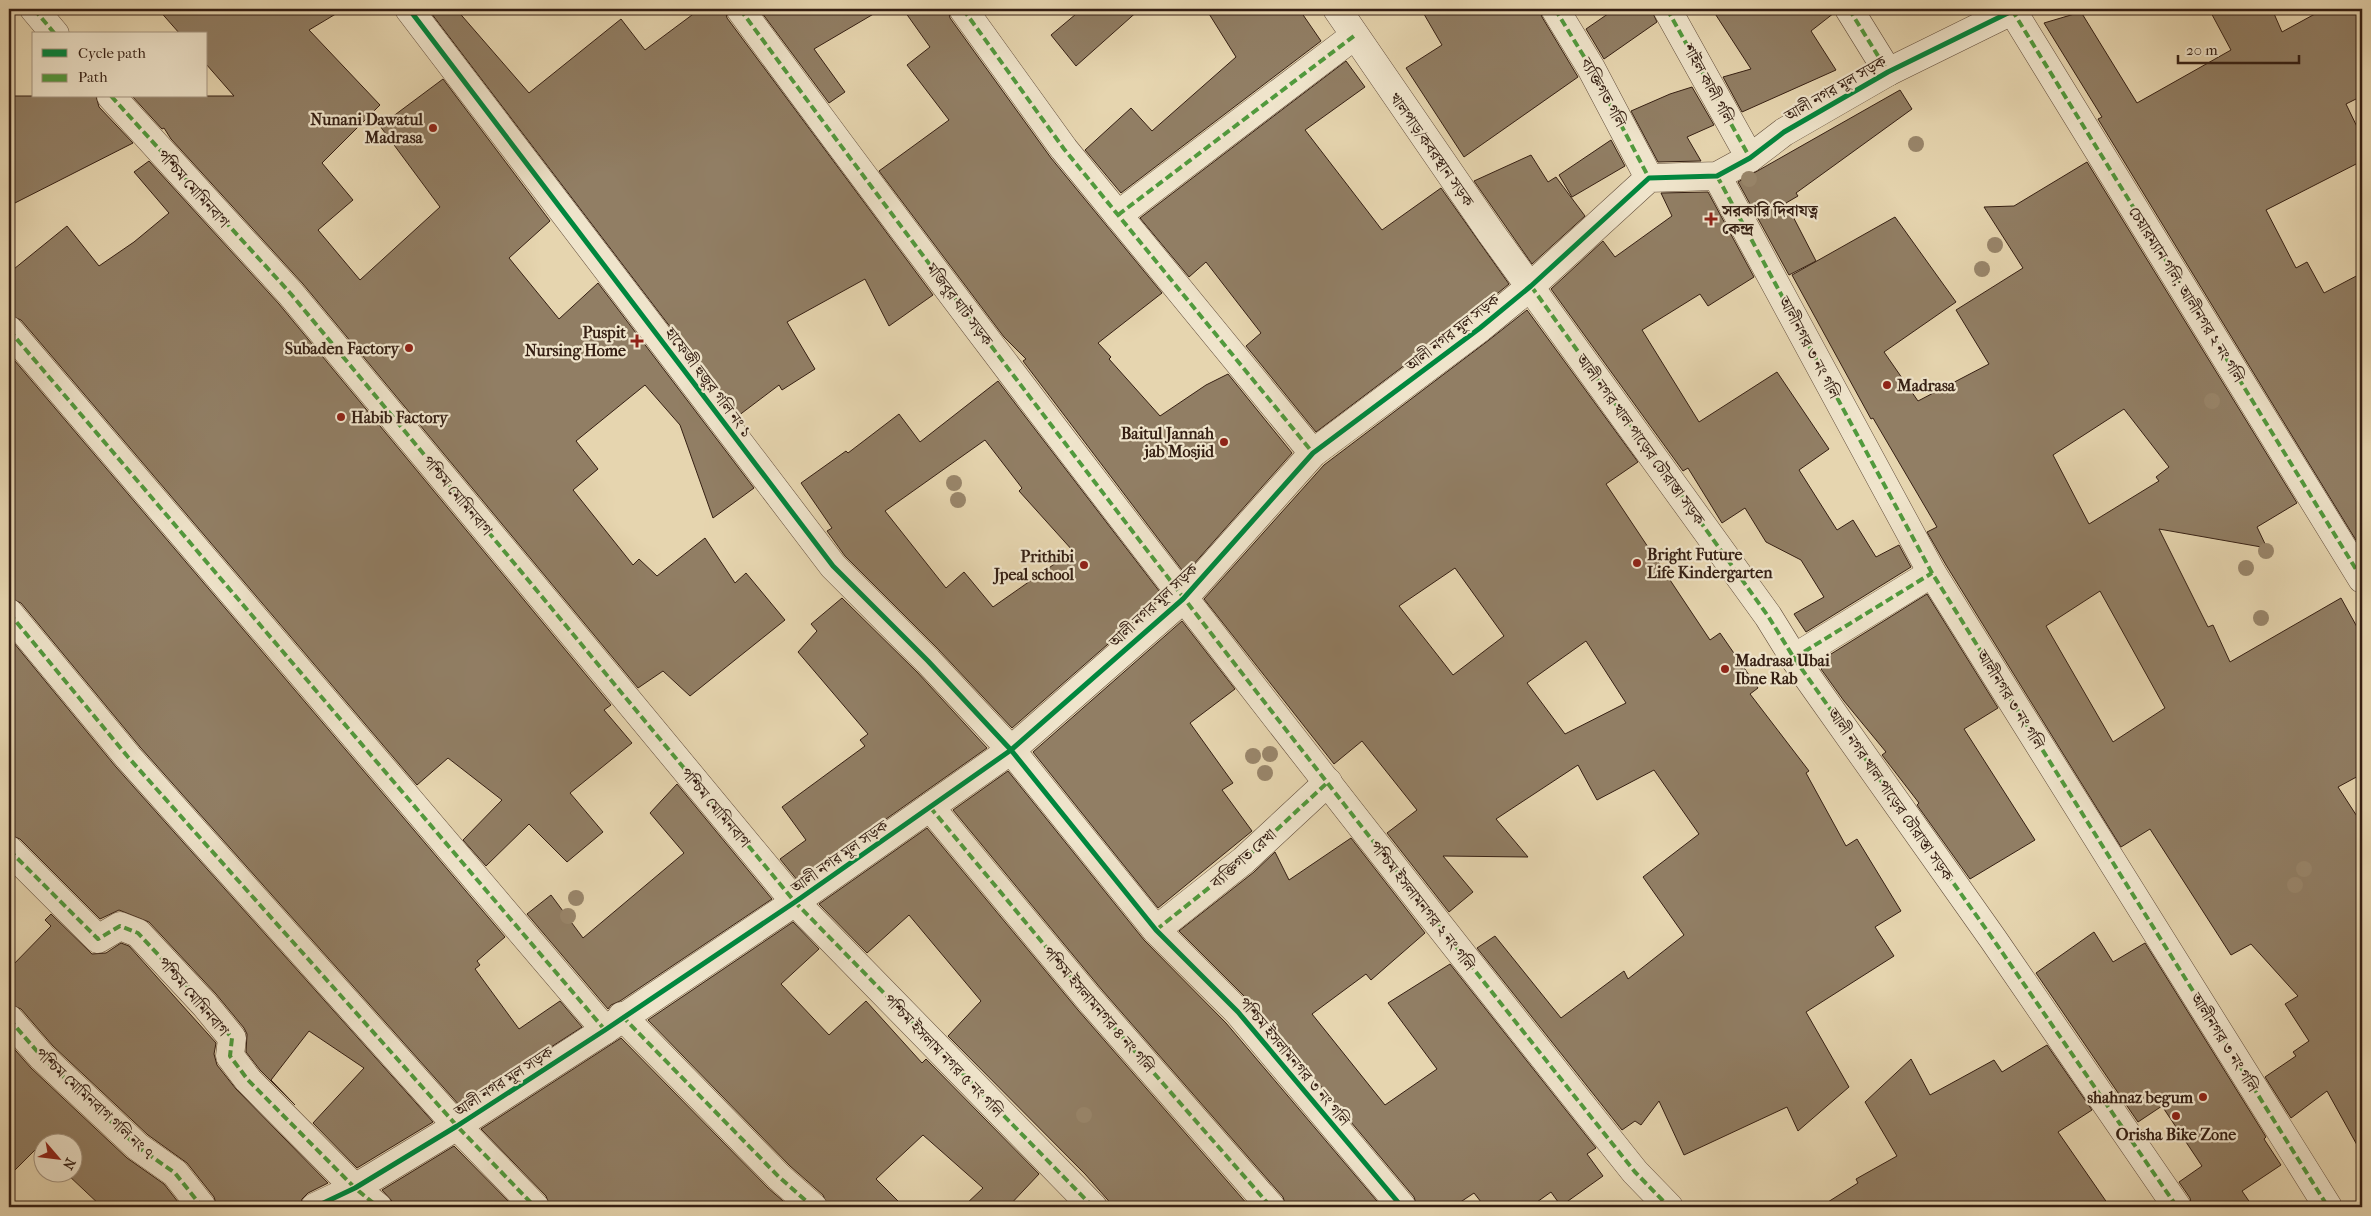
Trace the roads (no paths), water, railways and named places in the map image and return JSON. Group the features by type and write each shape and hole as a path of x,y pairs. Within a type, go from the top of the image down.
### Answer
{"street":[{"path":"34,9 54,32"},
{"name":"হাফেজী হুজুর গলি নং ১","path":"409,9 833,566 928,661 1011,750"},
{"name":"মজিবুর ঘাট সড়ক","path":"740,9 1183,599"},
{"path":"963,9 1064,149 1313,453"},
{"name":"খালপাড়/কবরস্থান সড়ক","path":"1337,9 1491,233 1531,286"},
{"name":"ব্যক্তিগত গলি","path":"1555,9 1592,68 1649,178"},
{"name":"শাইল কালী গলি","path":"1667,9 1750,158"},
{"path":"1849,9 1888,72"},
{"name":"আলী নগর মূল সড়ক","path":"315,1207 354,1188 457,1126 795,902 1011,750 1183,599 1313,453 1480,328 1531,286 1649,178 1717,176 1750,158 1784,132 1888,72 2014,9"},
{"name":"চেয়ারম্যান গলি; আলীনগর ২ নং গলি","path":"2014,9 2362,579"},
{"path":"1118,215 1354,36"},
{"name":"পশ্চিম মোমিনবাগ","path":"113,98 292,294 795,902"},
{"name":"আলীনগর ৩ নং গলি","path":"1717,176 1932,573 2328,1207"},
{"name":"আলী নগর খাল পাড়ের চৌরাস্তা সড়ক","path":"1531,286 1768,616 1794,658 1993,939 2178,1207"},
{"path":"9,330 613,1023 813,1207"},
{"path":"1794,658 1932,573"},
{"name":"পশ্চিম ইসলামনগর ২ নং গলি","path":"1183,599 1328,782 1432,918 1635,1172 1669,1207"},
{"path":"9,613 128,757 457,1126 535,1207"},
{"name":"পশ্চিম ইসলামনগর ৩ নং গলি","path":"1011,750 1156,930 1238,1012 1402,1207"},
{"name":"ব্যক্তিগত রেখা","path":"1156,930 1244,860 1328,782"},
{"name":"পশ্চিম ইসলামনগর ৪ নং গলি","path":"930,807 1090,1000 1271,1207"},
{"name":"পশ্চিম মোমিনবাগ","path":"9,850 98,939 120,926 138,933 205,1005 232,1038 230,1056 248,1080 354,1188"},
{"name":"পশ্চিম ইসলাম নগর ৫ নং গলি","path":"795,902 1093,1207"},
{"name":"পশ্চিম মোমিনবাগ গলি নং ৭","path":"9,1019 42,1057 138,1147 175,1173 202,1207"},
{"path":"354,1188 378,1207"}],"place":[{"name":"Nunani Dawatul Madrasa","path":"433,128"},
{"name":"সরকারি দিবাযত্ন কেন্দ্র","path":"1711,219"},
{"name":"Puspit Nursing Home","path":"637,341"},
{"name":"Subaden Factory","path":"409,348"},
{"name":"Madrasa","path":"1887,385"},
{"name":"Habib Factory","path":"341,417"},
{"name":"Baitul Jannah jab Mosjid","path":"1224,442"},
{"name":"Bright Future Life Kindergarten","path":"1637,563"},
{"name":"Prithibi Jpeal school","path":"1084,565"},
{"name":"Madrasa Ubai Ibne Rab","path":"1725,669"},
{"name":"shahnaz begum","path":"2203,1097"},
{"name":"Orisha Bike Zone","path":"2176,1116"}]}
